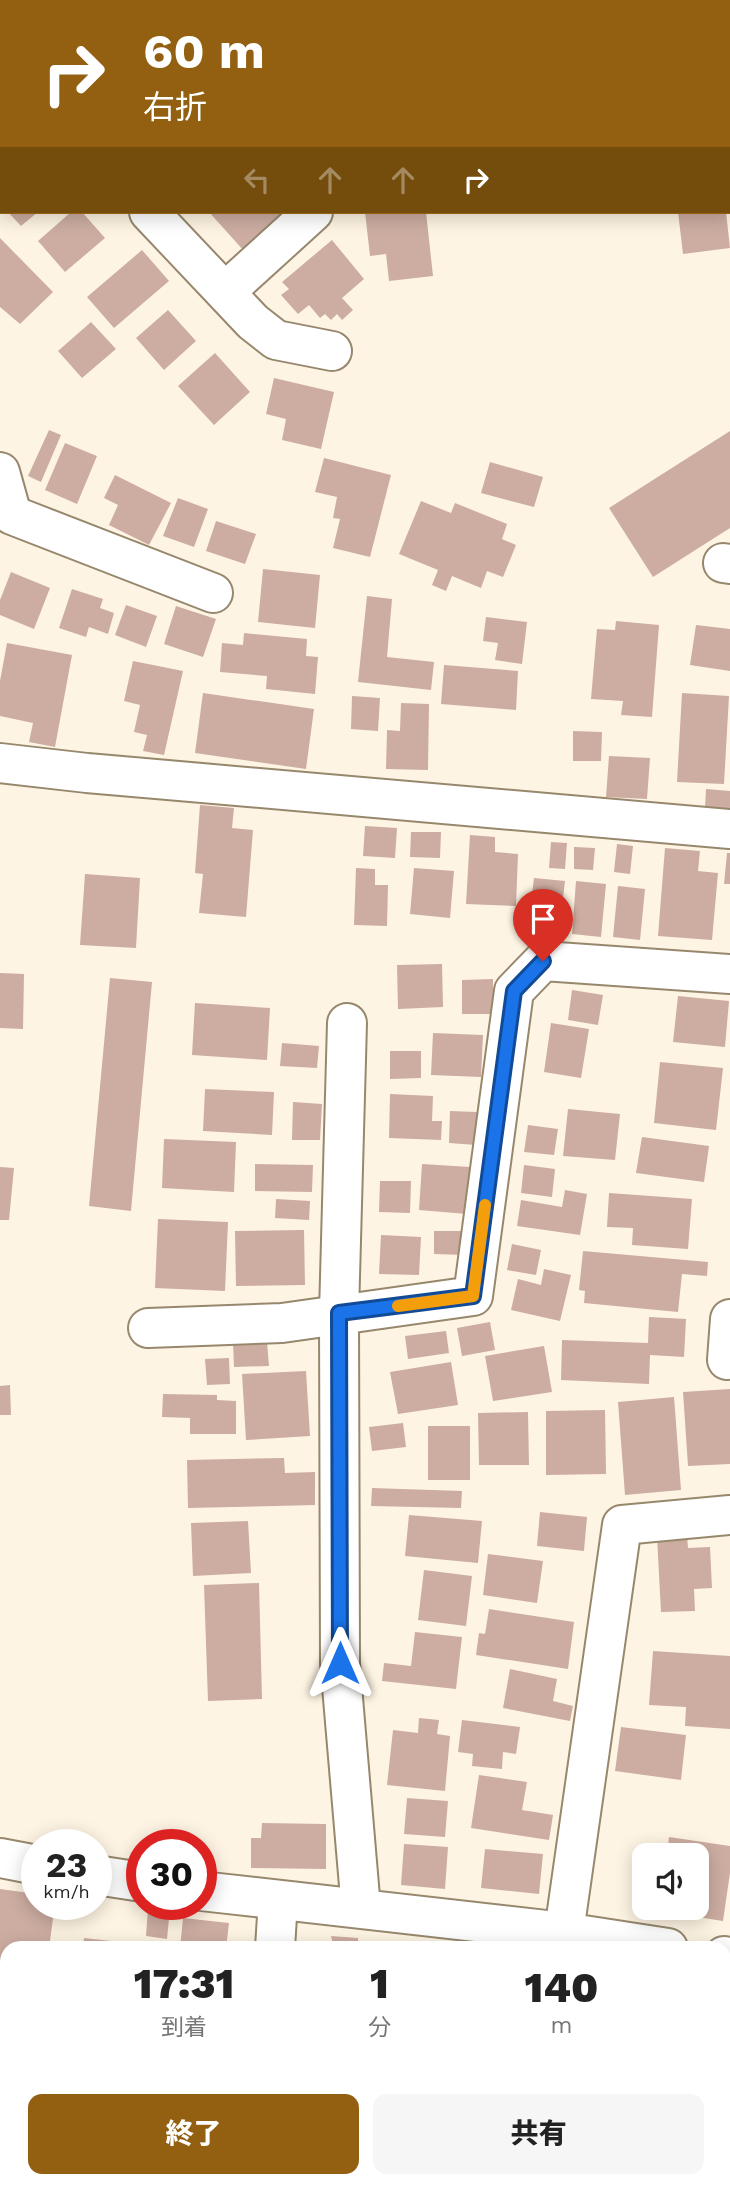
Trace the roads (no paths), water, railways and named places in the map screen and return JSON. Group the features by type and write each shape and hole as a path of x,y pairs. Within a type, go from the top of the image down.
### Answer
{"street":[{"path":"151,214 254,322 276,340 332,351"},
{"path":"225,292 311,214"},
{"path":"0,472 12,515 213,593"},
{"path":"0,763 87,774 730,829"},
{"path":"148,1328 282,1323 473,1296 514,991 543,961 730,974"},
{"path":"347,1023 339,1313 340,1663 361,1909"},
{"path":"727,1360 730,1320"},
{"path":"564,1932 622,1525 730,1515"},
{"path":"0,1858 21,1862"},
{"path":"217,1893 622,1941"},
{"path":"275,1941 278,1900"}]}
